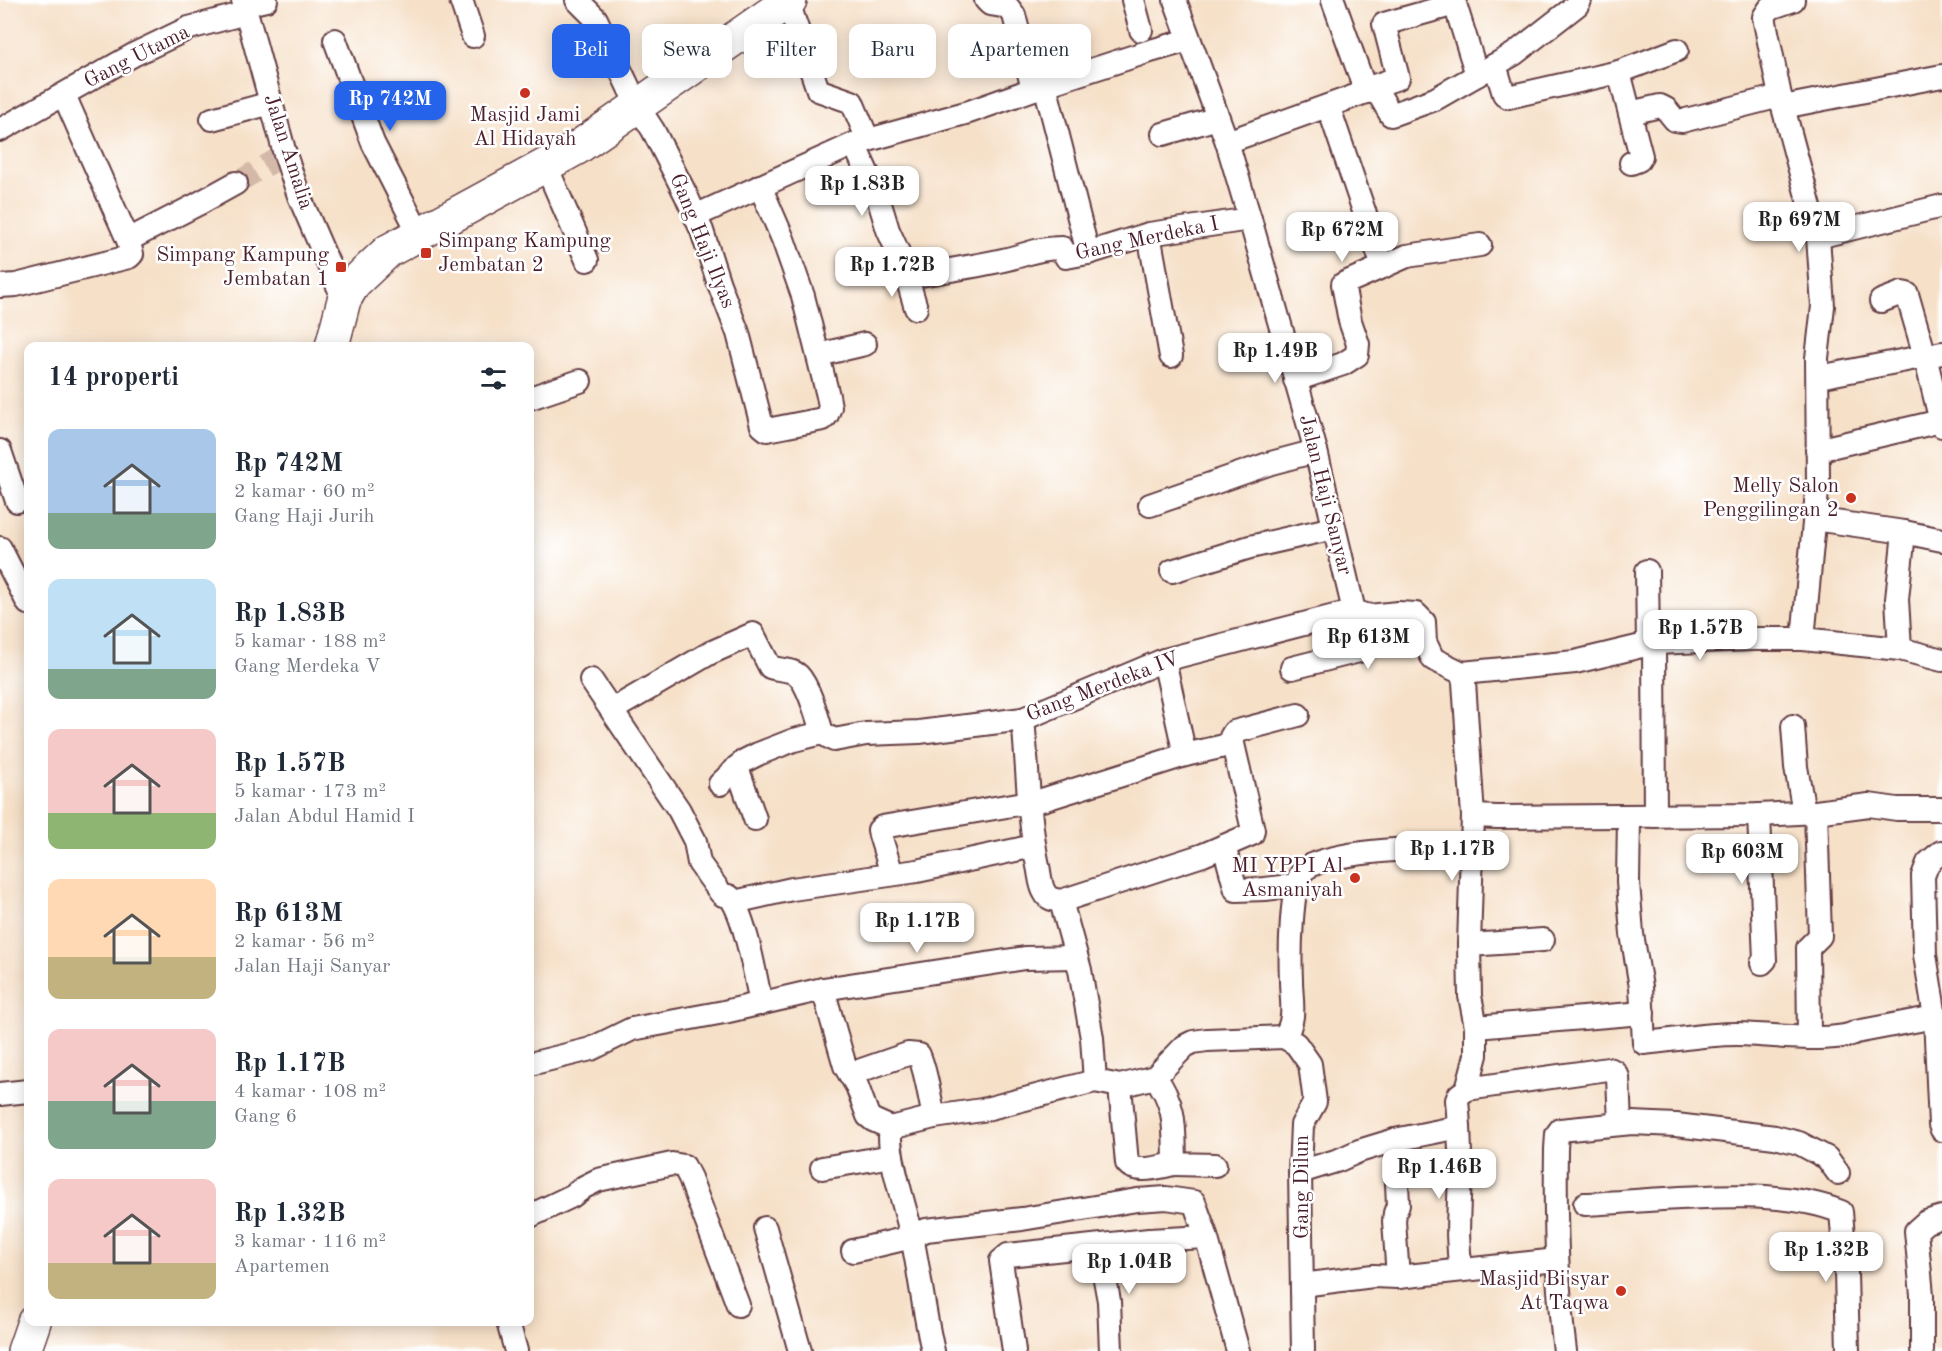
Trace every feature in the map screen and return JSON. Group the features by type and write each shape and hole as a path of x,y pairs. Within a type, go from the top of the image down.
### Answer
{"main road":[{"path":"333,342 344,300 354,283 388,251 546,166 638,107 789,1"},
{"path":"24,1351 33,1326"}],"street":[{"path":"461,0 473,36"},
{"name":"Gang Haji Ilyas","path":"577,0 596,19 638,107 681,183 738,333 762,426 767,430 823,419 827,415 830,407 818,355"},
{"path":"986,0 990,4 1008,7 1014,15 1039,87 1088,253"},
{"path":"1132,0 1141,30"},
{"name":"Jalan Haji Sanyar","path":"1175,0 1227,142 1250,219 1316,452 1363,650 1292,668"},
{"path":"1333,0 1365,90"},
{"path":"1365,90 1380,96 1389,114 1394,115 1435,99 1514,54 1577,5 1580,0"},
{"path":"1793,0 1770,8 1764,17 1782,102 1818,237 1824,306 1817,358 1819,377 1818,482 1803,639"},
{"path":"789,1 818,90 852,102 868,172 888,230 902,261 916,308"},
{"name":"Gang Utama","path":"0,130 135,54 189,28 250,4"},
{"name":"Jalan Amalia","path":"250,4 282,156 344,300"},
{"path":"1227,142 1326,107 1398,78 1384,24 1455,4 1486,70 1508,97 1618,72 1677,50"},
{"path":"334,40 373,143 420,235"},
{"path":"695,216 861,142 969,112 1147,51 1189,40"},
{"path":"1618,72 1641,156 1639,160 1631,163"},
{"path":"1630,113 1660,106 1666,109 1675,120 1682,121 1942,76"},
{"path":"0,286 16,285 129,257 132,251 64,95"},
{"path":"212,119 271,103"},
{"path":"1326,107 1332,117 1383,267"},
{"path":"1163,134 1218,118"},
{"path":"546,166 587,260"},
{"path":"128,240 236,183"},
{"path":"760,186 783,239 803,296 818,355 865,344"},
{"path":"1818,237 1942,206"},
{"name":"Gang Merdeka I","path":"907,277 1006,260 1033,250 1047,248 1062,248 1066,257 1088,253 1149,234 1250,219"},
{"path":"1149,234 1171,356"},
{"path":"1295,380 1343,364 1357,355 1358,344 1350,321 1343,284 1407,256 1480,245"},
{"path":"1817,450 1941,424 1934,354 1907,294 1902,293 1881,301"},
{"path":"1819,377 1934,354"},
{"path":"534,397 580,381"},
{"path":"0,451 15,502"},
{"path":"1150,505 1271,463 1316,452"},
{"path":"1814,519 1942,540"},
{"path":"1172,571 1250,548 1334,528"},
{"path":"1900,649 1897,599 1904,532"},
{"path":"0,548 24,595"},
{"path":"1647,571 1655,816"},
{"path":"1354,611 1369,616 1416,614 1424,622 1425,642 1433,659 1462,674 1575,663 1651,644 1803,639 1900,649 1942,660"},
{"name":"Gang Merdeka IV","path":"720,784 744,761 794,740 822,733 834,740 866,734 919,732 1023,719 1164,660 1354,611"},
{"path":"612,710 710,653 753,634 770,667 798,675 813,703 822,733"},
{"path":"1164,660 1185,755"},
{"path":"1462,674 1474,847 1469,945 1470,996 1476,1027 1476,1055 1467,1089"},
{"path":"591,680 679,810 695,842 699,863 720,892 729,896 734,902 746,935 761,1004"},
{"path":"1023,719 1028,803 1043,891 1051,899 1061,901 1203,855 1253,832 1231,738 1234,732 1298,715"},
{"path":"1793,726 1796,767 1810,812 1820,928 1820,936 1808,948 1809,1037"},
{"path":"892,874 880,835 879,830 882,827 1028,803 1185,755 1233,744"},
{"path":"737,767 754,819"},
{"path":"1473,816 1497,818 1759,815 1869,805 1897,809 1942,809"},
{"path":"1759,815 1765,950 1765,960 1762,963"},
{"path":"1629,817 1628,882 1632,934 1641,987 1644,1043 1735,1034 1847,1036 1856,1032 1935,1017"},
{"path":"734,902 792,889 917,872 1034,846"},
{"path":"1224,846 1236,890 1298,885"},
{"path":"823,989 845,1066 857,1086 868,1116 891,1128 934,1117 982,1110 1095,1081 1120,1086 1155,1077 1193,1042 1284,1037 1292,1024 1291,937 1294,898 1303,871 1314,864 1347,856 1428,847 1474,847"},
{"path":"1941,852 1928,863 1923,876 1933,946 1942,1130"},
{"path":"1061,901 1076,957 1092,1038 1095,1081"},
{"path":"1469,945 1543,940"},
{"path":"534,1063 591,1049 632,1029 761,1004 823,989 1025,958 1076,957"},
{"path":"1476,1027 1643,1013"},
{"name":"Gang Dilun","path":"1284,1037 1300,1050 1311,1067 1314,1102 1302,1125 1300,1172 1302,1351"},
{"path":"850,1074 916,1053 926,1070 927,1088 934,1117"},
{"path":"1461,1270 1457,1247 1459,1127 1457,1100 1459,1095 1467,1089 1608,1069 1614,1071 1618,1077 1620,1124"},
{"path":"1155,1077 1166,1092 1172,1110 1175,1164"},
{"path":"1120,1086 1127,1163 1130,1167 1136,1169 1175,1164 1215,1165"},
{"path":"0,1094 24,1091"},
{"path":"1565,1351 1558,1292 1557,1260 1557,1134 1562,1129 1620,1124 1676,1125 1775,1137 1799,1143 1827,1158 1838,1173"},
{"path":"1300,1172 1395,1140 1459,1127"},
{"path":"891,1128 889,1134 892,1156 912,1237 933,1351"},
{"path":"1395,1140 1398,1205 1394,1221 1398,1278"},
{"path":"822,1168 892,1156"},
{"path":"534,1214 572,1196 584,1186 598,1180 672,1164 684,1166 738,1305"},
{"path":"1585,1203 1747,1197 1824,1205 1841,1212 1846,1273 1848,1351"},
{"path":"853,1251 912,1237 926,1230 1022,1219 1137,1200 1166,1198 1194,1202 1238,1351"},
{"path":"1922,1351 1922,1295 1916,1231 1926,1222 1942,1217"},
{"path":"765,1228 800,1351"},
{"path":"1014,1351 1001,1262 1008,1255 1149,1240 1206,1237"},
{"path":"1099,1247 1109,1301 1112,1351"},
{"path":"1302,1285 1373,1276 1398,1278 1557,1260"},
{"path":"509,1326 516,1351"}],"tunnel":[{"path":"236,183 279,158"}],"place":[{"name":"Masjid Jami Al Hidayah","path":"525,93"},
{"name":"Simpang Kampung Jembatan 2","path":"426,253"},
{"name":"Simpang Kampung Jembatan 1","path":"341,267"},
{"name":"Melly Salon Penggilingan 2","path":"1851,498"},
{"name":"MI YPPI Al Asmaniyah","path":"1355,878"},
{"name":"Masjid Bi'syar At Taqwa","path":"1621,1291"}]}
